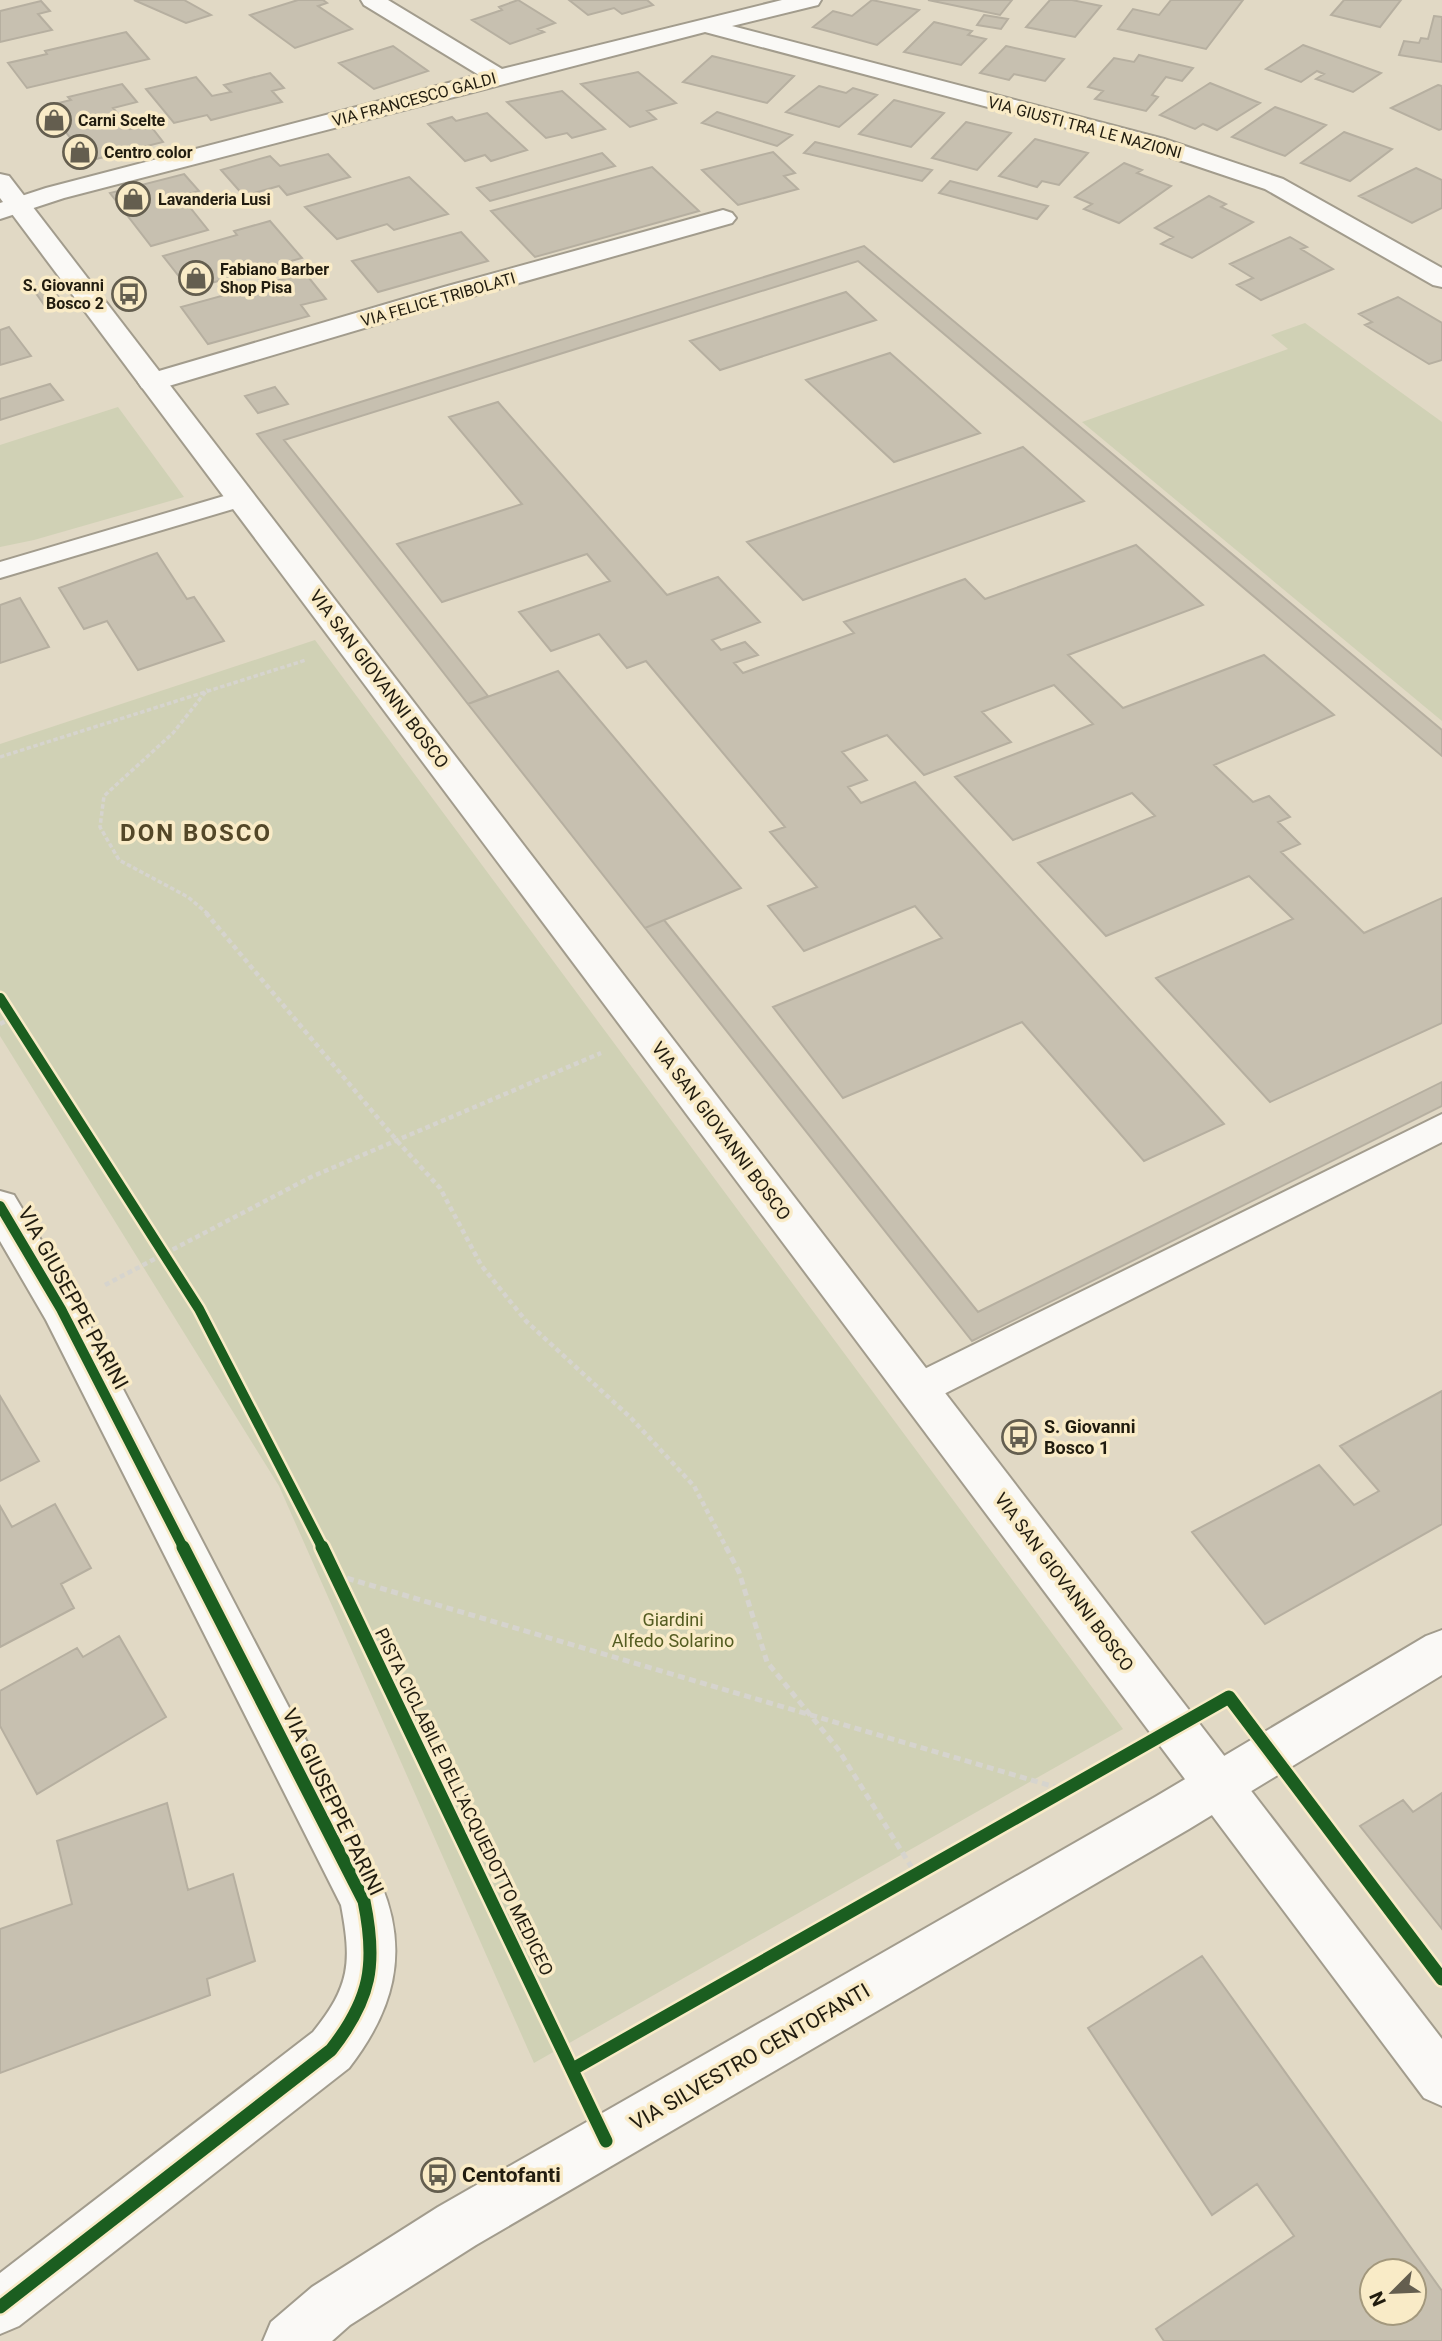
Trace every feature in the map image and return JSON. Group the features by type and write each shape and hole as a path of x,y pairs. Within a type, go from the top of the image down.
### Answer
{"street":[{"path":"372,0 499,77"},
{"name":"VIA FRANCESCO GALDI","path":"9,208 499,77 810,0"},
{"name":"VIA GIUSTI TRA LE NAZIONI","path":"708,27 1155,144 1251,174 1274,184 1442,279"},
{"name":"VIA SAN GIOVANNI BOSCO","path":"0,181 9,208 152,382 1442,2080"},
{"name":"VIA FELICE TRIBOLATI","path":"152,382 453,293 723,218"},
{"name":"VIA GIUSEPPE PARINI","path":"0,1206 61,1309 364,1901 373,1951 373,1973 365,1996 345,2034 315,2065 0,2307"},
{"name":"VIA SILVESTRO CENTOFANTI","path":"290,2341 331,2306 446,2232 1442,1651"}],"lane":[{"path":"0,570 241,499"},
{"path":"917,1390 1442,1127"}],"path":[{"path":"0,757 208,689 314,658"},
{"path":"208,689 195,710 171,735 104,796 100,827 120,860 188,897 216,922 398,1142 440,1188 481,1265 526,1321 631,1418 694,1486 739,1572 767,1662 838,1749 917,1876"},
{"path":"0,1024 9,1013 20,1029"},
{"path":"61,1309 311,1177 610,1049"},
{"path":"158,1242 172,1264"},
{"path":"331,1564 342,1587"},
{"path":"336,1575 1065,1790"},
{"path":"1054,1797 1076,1784"},
{"path":"905,1882 929,1869"}],"green space":[{"path":"1305,323 1442,422 1442,721 1082,422 1288,349 1271,335"},
{"path":"118,407 184,497 34,540 0,547 0,445"},
{"name":"Giardini Alfedo Solarino","path":"315,640 1123,1729 534,2063 279,1486 0,1036 0,744"}],"building":[{"path":"134,0 184,0 211,15 186,23"},
{"path":"298,0 323,0 327,3 318,6 352,29 295,48 250,15"},
{"path":"518,0 555,23 538,29 544,32 510,44 472,20 502,10 499,7"},
{"path":"569,0 647,0 653,5 622,14 614,8 588,15"},
{"path":"872,0 919,10 877,45 813,27 833,11 852,16"},
{"path":"928,0 1012,0 1000,15"},
{"path":"1050,0 1072,0 1101,6 1075,37 1026,27"},
{"path":"1171,0 1243,0 1206,49 1118,29 1133,9 1159,15"},
{"path":"1344,0 1401,0 1380,27 1331,15"},
{"path":"41,1 50,11 38,14 52,30 0,42 0,11"},
{"path":"984,15 1008,19 1001,29 977,25"},
{"path":"1434,16 1442,17 1442,62 1399,55 1404,41 1419,43 1421,38 1428,39"},
{"path":"934,22 972,31 968,35 986,39 961,65 904,52"},
{"path":"126,32 149,59 27,88 8,63 47,54 45,51"},
{"path":"1303,45 1381,73 1353,92 1316,79 1324,74 1317,71 1301,82 1266,69"},
{"path":"393,46 428,71 374,89 339,63"},
{"path":"1006,46 1064,59 1045,81 1014,74 1009,80 980,73"},
{"path":"1139,55 1193,68 1182,81 1166,77 1152,95 1158,97 1146,111 1095,99 1103,91 1088,87 1114,58 1134,62"},
{"path":"712,56 794,76 767,103 683,82"},
{"path":"638,72 676,103 647,111 656,119 630,127 581,84"},
{"path":"270,73 284,88 272,91 282,102 211,120 207,115 174,123 146,89 196,77 212,96 231,92 224,85"},
{"path":"1210,83 1260,103 1217,130 1203,124 1195,129 1160,115"},
{"path":"122,84 137,102 113,108 130,129 149,124 163,142 88,161 46,106 71,100 68,97"},
{"path":"1438,85 1442,86 1442,129 1391,108"},
{"path":"819,86 846,93 853,88 877,95 839,127 786,112"},
{"path":"562,91 605,129 572,138 567,133 546,138 507,102"},
{"path":"894,100 944,113 911,147 859,134"},
{"path":"1275,107 1326,125 1285,156 1232,137"},
{"path":"717,112 792,135 777,146 702,123"},
{"path":"487,113 527,150 491,161 485,155 465,161 428,124 452,117 456,121"},
{"path":"966,122 1011,133 977,170 932,158"},
{"path":"1344,132 1392,149 1350,181 1301,163"},
{"path":"1035,139 1088,153 1059,185 1042,181 1037,187 999,176"},
{"path":"815,142 932,170 922,181 804,153"},
{"path":"773,152 795,173 784,176 798,189 738,205 702,170"},
{"path":"602,153 615,166 490,201 477,188"},
{"path":"328,154 350,177 287,195 279,186 244,196 221,170 270,156 280,166"},
{"path":"1124,163 1142,170 1137,173 1171,186 1119,223 1084,209 1092,204 1075,197"},
{"path":"652,167 699,211 535,257 491,211"},
{"path":"1416,168 1442,180 1442,208 1412,223 1359,196"},
{"path":"184,174 199,191 181,196 208,230 151,246 110,193"},
{"path":"409,177 448,214 394,230 387,224 337,239 305,207"},
{"path":"950,181 1048,206 1037,219 939,193"},
{"path":"1209,196 1226,204 1221,207 1253,222 1192,258 1161,244 1173,237 1155,228"},
{"path":"270,221 302,258 189,289 163,256 237,235 234,231"},
{"path":"461,232 488,261 378,292 352,261"},
{"path":"1290,237 1307,247 1301,249 1333,269 1261,300 1237,285 1253,278 1230,264"},
{"path":"864,246 1442,730 1442,756 858,261 284,440 488,696 468,704 257,434"},
{"path":"305,273 326,299 301,305 309,316 208,344 181,307"},
{"path":"49,285 62,301 45,306 33,289"},
{"path":"846,292 876,320 720,370 690,341"},
{"path":"1398,297 1442,323 1442,360 1429,364 1365,325 1372,322 1359,314"},
{"path":"9,327 31,356 0,365 0,330"},
{"path":"890,353 980,433 894,462 806,380"},
{"path":"50,384 63,400 0,420 0,399"},
{"path":"275,387 288,404 258,413 245,396"},
{"path":"498,402 667,595 718,577 760,622 712,640 721,650 745,642 758,655 734,663 743,673 854,633 844,622 965,579 985,599 1136,545 1203,605 1068,655 1123,708 1264,655 1334,715 1214,765 1253,802 1269,796 1290,817 1278,822 1300,844 1281,852 1364,933 1442,898 1442,1023 1270,1102 1156,978 1293,919 1249,876 1106,936 1038,863 1155,816 1132,793 1013,840 955,777 1093,724 1054,685 982,712 1011,742 924,775 887,735 842,752 867,780 848,787 861,803 915,782 1224,1124 1144,1161 1022,1022 843,1098 773,1007 942,938 915,906 804,951 768,906 817,887 770,832 785,827 646,661 627,668 599,634 551,651 519,612 610,581 587,554 442,602 397,544 522,504 449,417"},
{"path":"1023,447 1084,501 803,600 747,542"},
{"path":"157,553 187,599 194,597 224,641 138,670 107,621 84,629 59,588"},
{"path":"20,598 49,647 0,663 0,605"},
{"path":"558,671 741,888 645,928 468,704"},
{"path":"664,920 978,1312 1442,1082 1442,1106 972,1341 645,928"},
{"path":"1442,1391 1442,1524 1265,1624 1192,1532 1319,1465 1354,1505 1379,1491 1340,1446"},
{"path":"0,1396 39,1461 0,1481"},
{"path":"55,1504 91,1568 61,1584 74,1608 0,1647 0,1506 12,1527"},
{"path":"119,1636 166,1717 37,1794 0,1726 0,1691 77,1648 83,1657"},
{"path":"1442,1793 1442,1929 1360,1826 1403,1800 1413,1812"},
{"path":"167,1803 188,1890 233,1874 255,1961 207,1979 210,1995 0,2073 0,1929 72,1904 57,1841"},
{"path":"1202,1956 1418,2257 1358,2257 1358,2327 1428,2327 1428,2271 1442,2291 1442,2341 1164,2341 1156,2329 1294,2236 1257,2184 1212,2215 1088,2028"}],"cycle path":[{"name":"PISTA CICLABILE DELL'ACQUEDOTTO MEDICEO","path":"0,998 199,1309 336,1575 606,2141"},
{"path":"0,1206 61,1309 364,1901 371,1944 369,1980 364,1997 345,2032 331,2050 0,2307"},
{"path":"573,2069 1229,1697 1442,1979"}],"place":[{"name":"Carni Scelte","path":"54,120"},
{"name":"Centro color","path":"80,152"},
{"name":"Lavanderia Lusi","path":"133,199"},
{"name":"Fabiano Barber Shop Pisa","path":"196,278"},
{"name":"S. Giovanni Bosco 2","path":"129,294"},
{"name":"S. Giovanni Bosco 1","path":"1019,1437"},
{"name":"Centofanti","path":"438,2175"}],"district":[{"name":"DON BOSCO","path":"196,833"}]}
